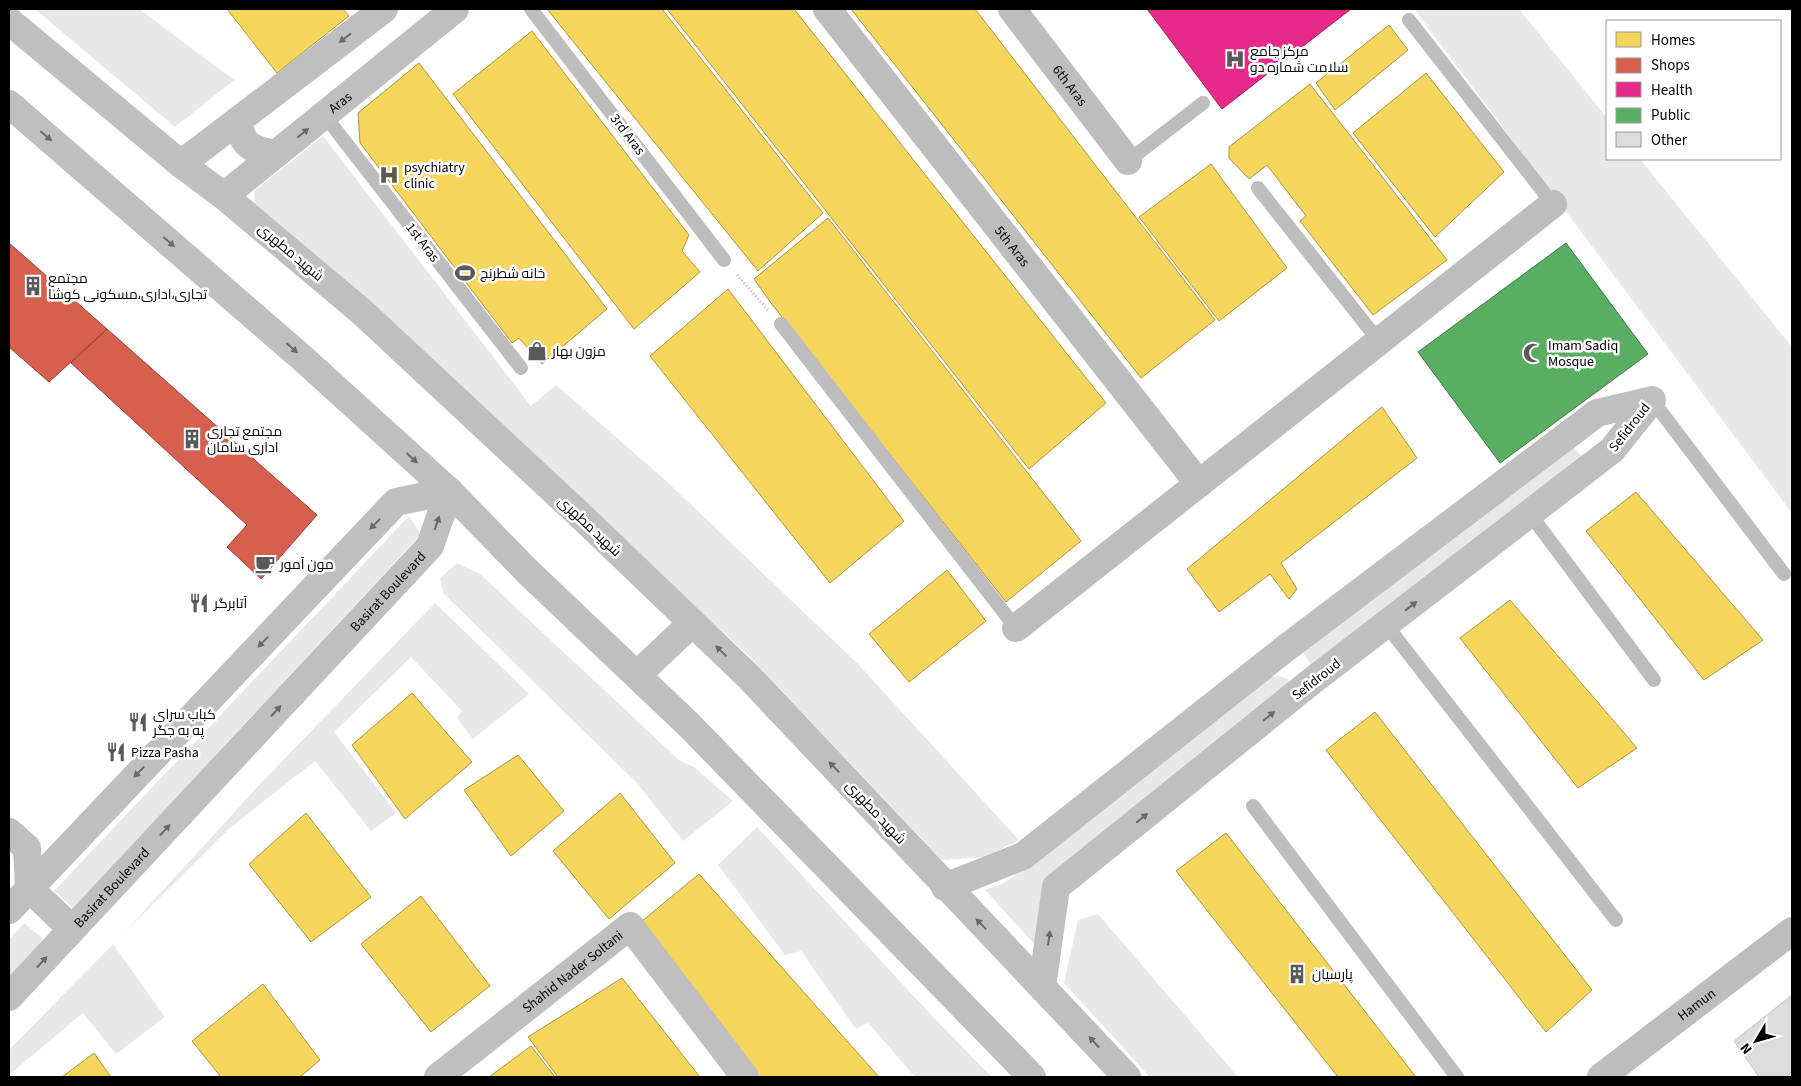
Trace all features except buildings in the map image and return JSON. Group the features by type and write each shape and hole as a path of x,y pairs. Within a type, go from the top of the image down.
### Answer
{"main road":[{"name":"Aras","path":"224,196 325,116 450,10"},
{"path":"182,164 375,11"},
{"name":"شهید مطهری","path":"9,21 182,164 224,196 362,312 692,623 749,677 945,887 1127,1077"},
{"path":"9,104 300,356 448,491 528,572 638,674 1032,1077"},
{"path":"239,120 240,134 254,150 276,154"},
{"name":"Sefidroud","path":"945,887 1023,856 1286,648 1597,413 1652,400"},
{"name":"Sefidroud","path":"1042,987 1056,887 1312,681 1387,626 1612,450 1652,400"},
{"path":"1579,426 1602,458"},
{"path":"19,890 396,502 448,491"},
{"name":"Basirat Boulevard","path":"9,997 430,546 448,491"},
{"path":"638,674 692,623"},
{"path":"1286,648 1312,681"},
{"path":"9,832 27,848 19,890 9,910"},
{"path":"19,890 72,930"},
{"name":"Shahid Nader Soltani","path":"438,1077 630,926 745,1077"}],"street":[{"name":"5th Aras","path":"827,9 1199,484"},
{"name":"6th Aras","path":"1012,9 1128,161"},
{"path":"1016,628 1378,340 1553,204"},
{"name":"Hamun","path":"1602,1077 1792,931"}],"lane":[{"name":"3rd Aras","path":"531,9 724,260"},
{"path":"1409,20 1553,204"},
{"path":"1128,161 1203,103"},
{"name":"1st Aras","path":"325,116 520,368"},
{"path":"1258,188 1378,340"},
{"path":"781,324 1016,628"},
{"path":"1652,400 1784,574"},
{"path":"1530,514 1654,680"},
{"path":"1387,626 1616,920"},
{"path":"1253,806 1457,1077"}],"path":[{"path":"724,260 781,324"}],"shaded area":[{"path":"35,9 139,9 234,80 175,127"},
{"path":"1414,9 1519,9 1606,117 1606,160 1641,160 1792,347 1792,513"},
{"path":"323,136 531,406 556,385 663,478 858,664 1019,840 985,857 942,860 748,655 479,409 256,211 254,191"},
{"path":"1572,446 1584,459 1313,668 1301,649"},
{"path":"409,516 421,534 73,908 54,891"},
{"path":"457,563 480,574 679,760 694,767 733,801 683,841 636,782 443,593 440,578"},
{"path":"435,603 529,694 473,739 457,718 462,711 411,657 334,732 396,813 371,831 315,761 230,828 123,934 260,784"},
{"path":"1280,676 1289,680 1286,691 1068,862 1036,946 985,890 1004,883 1044,855 1269,677"},
{"path":"757,827 932,1016 992,1077 915,1077 868,1023 856,1029 801,951 785,955 718,865"},
{"path":"1098,914 1238,1077 1150,1077 1064,983 1078,920"},
{"path":"24,923 46,941 9,986 9,940"},
{"path":"113,944 165,1017 116,1054 83,1013 9,1075 9,1050"}],"place":[{"name":"مرکز جامع سلامت شماره دو","path":"1235,59"},
{"name":"psychiatry clinic","path":"389,175"},
{"name":"خانه شطرنج","path":"465,273"},
{"name":"مجتمع تجاری،اداری،مسکونی کوشا","path":"33,286"},
{"name":"مزون بهار","path":"537,351"},
{"name":"Imam Sadiq Mosque","path":"1533,353"},
{"name":"مجتمع تجاری اداری سامان","path":"192,439"},
{"name":"مون آمور","path":"265,564"},
{"name":"آتابرگر","path":"199,603"},
{"name":"کباب سرای په به جگر","path":"138,722"},
{"name":"Pizza Pasha","path":"116,752"},
{"name":"پارسیان","path":"1297,974"}]}
